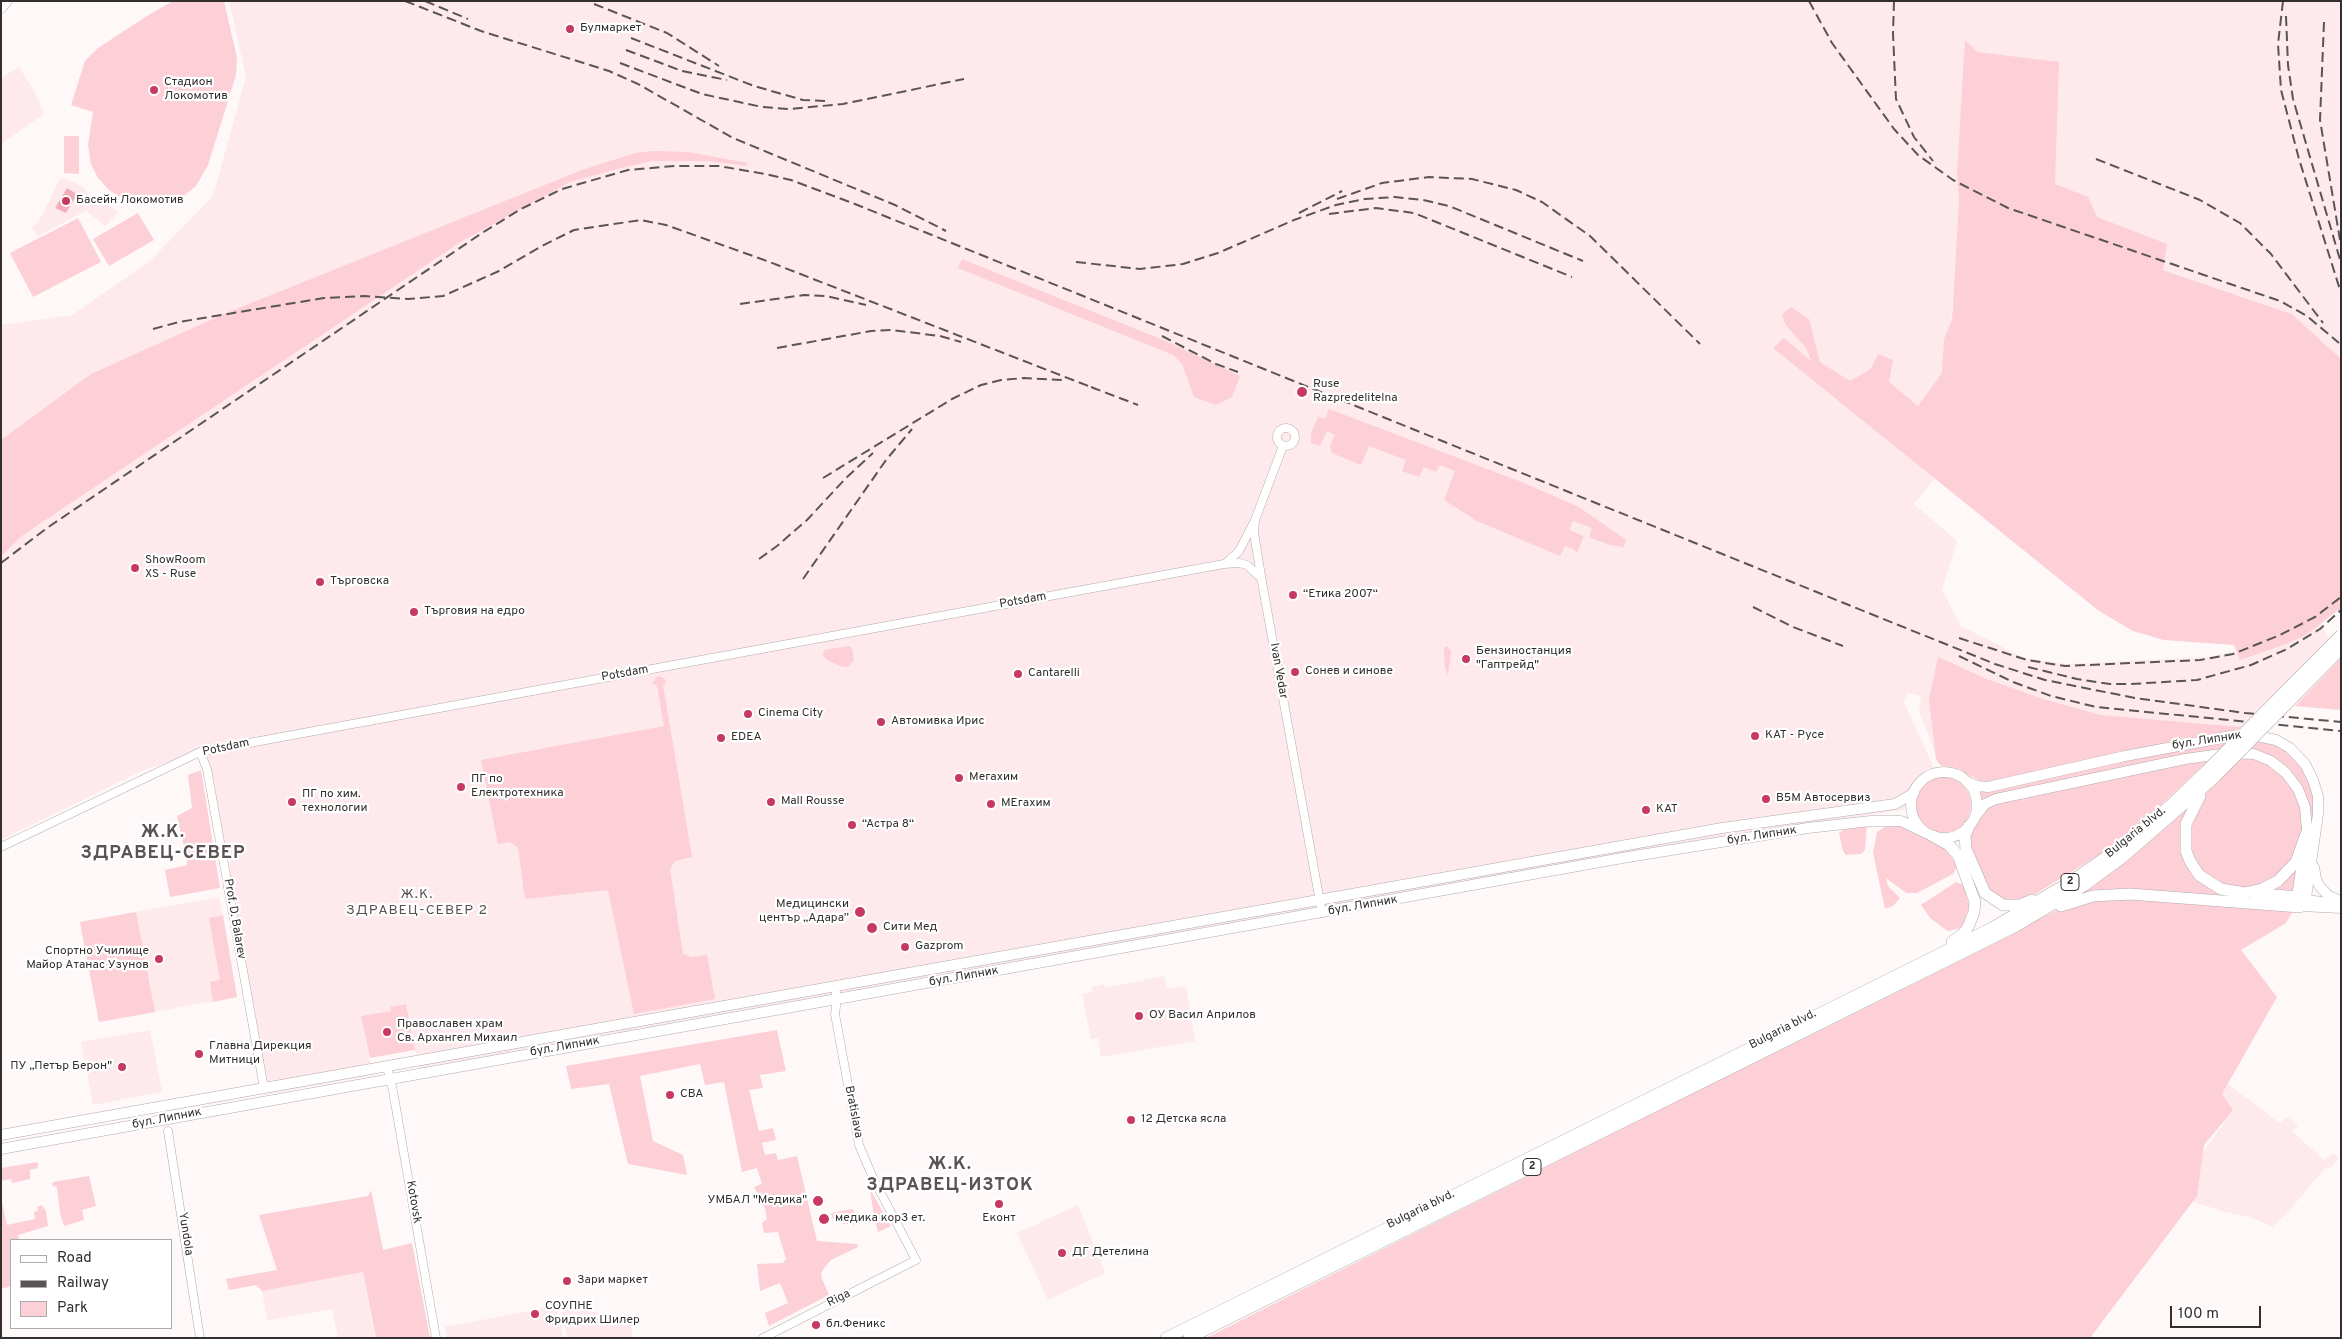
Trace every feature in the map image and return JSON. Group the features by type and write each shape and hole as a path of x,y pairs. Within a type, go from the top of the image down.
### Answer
{"highway":[{"name":"Bulgaria blvd.","path":"1166,1338 1992,928 2070,882 2147,826 2210,774 2341,635"},
{"name":"Bulgaria blvd.","path":"1189,1338 2016,926 2085,885 2123,858 2341,649"},
{"path":"2210,774 2188,816 2185,830 2186,850 2193,866 2207,882 2221,889 2301,901"},
{"path":"1972,821 1965,840 1967,853 1982,889 1997,903 2008,906 2020,904 2070,882"},
{"path":"2245,893 2268,887 2290,870 2299,858 2306,834"},
{"path":"1915,966 1964,933 1975,907 1973,894 1961,859 1949,845 1930,835"},
{"path":"2016,926 2074,900 2108,894 2301,901"}],"main road":[{"path":"1,8 7,1"},
{"name":"бул. Липник","path":"1966,782 1988,787 2176,746 2232,736 2260,736 2281,742 2302,760 2311,774 2316,789 2318,805 2313,855 2301,901"},
{"name":"бул. Липник","path":"1972,821 1982,806 1996,799 2185,758 2243,752 2271,760 2295,783 2305,807 2306,834 2301,901"},
{"path":"1935,774 1955,775 1966,782 1971,788 1976,802 1972,821 1964,831 1949,838 1930,835 1920,827 1912,811 1914,793 1922,781 1935,774"},
{"name":"бул. Липник","path":"1,1136 1625,845 1740,825 1895,804 1914,793"},
{"name":"бул. Липник","path":"1,1149 1628,858 1808,828 1871,821 1901,822 1930,835"},
{"path":"1625,845 1628,858"},
{"path":"2313,855 2315,876 2319,885 2329,896 2341,903"}],"street":[{"name":"Ivan Vedar","path":"1283,446 1254,520 1261,578 1322,914"},
{"path":"1224,564 1230,561 1239,551 1254,520"},
{"name":"Potsdam","path":"1,847 200,752 1224,564 1247,565 1261,578"},
{"name":"Prof. D. Balarev","path":"200,752 207,769 264,1088"},
{"path":"2301,901 2341,903"},
{"path":"2301,901 2341,909"},
{"name":"Bratislava","path":"831,988 859,1145 874,1180 916,1260"},
{"name":"Kotovsk","path":"387,1067 436,1338"},
{"path":"158,1121 168,1131 174,1118"},
{"name":"Yundola","path":"168,1131 200,1338"},
{"name":"Riga","path":"763,1338 916,1260"}],"shaded area":[{"path":"229,1 2341,1 2341,359 2292,314 1959,199 1942,469 1914,504 1957,541 1942,590 1961,626 2024,658 2067,664 2206,657 2233,652 2268,637 2317,612 2331,646 2241,727 1970,782 1956,773 1942,771 1919,711 1921,696 1908,693 1904,702 1934,768 1915,796 1912,806 1903,810 1608,855 1528,872 1436,886 419,1068 406,1004 391,1007 391,1011 361,1016 373,1075 263,1095 200,753 146,769 1,840 1,325 72,315 149,262 213,196 246,77"},
{"path":"19,67 36,94 44,114 1,144 1,78"},
{"path":"61,177 82,186 88,193 119,212 105,226 86,211 38,236 32,227 39,221"},
{"name":"Басейн Локомотив","path":"67,188 77,194 66,213 55,208"},
{"name":"Спортно Училище Майор Атанас Узунов","path":"219,897 237,997 99,1022 80,922"},
{"name":"ОУ Васил Априлов","path":"1164,976 1167,989 1186,986 1195,1041 1101,1057 1098,1038 1091,1039 1082,994 1092,992 1091,987 1104,984 1105,988"},
{"name":"ПУ „Петър Берон\"","path":"150,1030 162,1092 93,1105 81,1042"},
{"path":"2228,1084 2280,1123 2289,1116 2298,1126 2292,1131 2324,1160 2334,1153 2338,1159 2330,1169 2325,1168 2288,1212 2272,1227 2253,1218 2225,1212 2132,1182 2195,1163 2233,1110 2222,1094"},
{"name":"ДГ Детелина","path":"1078,1205 1105,1273 1048,1300 1017,1233"},
{"path":"363,1272 375,1338 338,1338 332,1309 267,1321 262,1291"},
{"path":"567,1303 631,1324 633,1338 567,1338 561,1304"},
{"name":"СОУПНЕ Фридрих Шилер","path":"555,1306 561,1322 563,1338 447,1338 445,1327"}],"green space":[{"name":"Стадион Локомотив","path":"173,1 224,1 237,58 236,75 208,165 196,186 181,198 161,205 140,204 123,199 109,190 98,178 91,164 88,145 93,112 71,105 85,61 98,48"},
{"path":"1965,40 1977,52 2059,62 2055,184 2088,197 2097,217 2167,244 2163,270 2292,314 2341,359 2341,608 2306,635 2240,660 2234,645 2164,640 2133,631 2099,611 1773,348 1784,338 1812,362 1806,348 1785,324 1782,314 1791,307 1809,319 1820,362 1850,381 1870,370 1878,354 1893,360 1889,382 1918,406 1942,373 1944,339 1952,320 1959,199 1957,174"},
{"path":"64,136 79,136 79,174 64,173"},
{"path":"654,151 688,152 748,163 746,166 709,161 652,161 570,182 462,241 23,535 1,556 1,440 91,374 224,314 582,170 635,153"},
{"path":"138,213 154,240 109,266 93,239"},
{"path":"78,218 101,262 33,297 10,253"},
{"path":"962,259 1168,342 1240,376 1232,397 1216,405 1194,397 1182,364 1173,355 958,268"},
{"path":"1329,409 1519,481 1579,507 1626,540 1624,547 1610,545 1589,537 1592,528 1573,521 1569,530 1584,536 1577,553 1565,546 1560,556 1477,521 1444,500 1455,471 1440,465 1436,472 1424,467 1419,477 1402,471 1406,460 1369,446 1361,465 1332,453 1330,446 1335,435 1327,431 1320,446 1311,443 1311,433 1318,417 1325,419"},
{"path":"849,646 852,648 854,660 848,667 840,666 823,656 824,650"},
{"path":"1448,646 1451,652 1448,676 1445,668 1444,648"},
{"path":"1938,657 1987,679 2040,698 2100,715 2241,727 2235,732 2091,759 1988,782 1980,781 1957,768 1940,765 1936,759 1929,700"},
{"path":"2341,658 2341,710 2295,706"},
{"path":"660,676 665,679 666,684 663,685 692,857 675,861 670,869 683,954 692,957 707,955 715,999 634,1014 608,890 525,899 518,848 510,842 498,844 481,760 664,726 657,685 652,684 656,677"},
{"path":"2233,738 2273,742 2295,756 2313,789 2315,814 2308,835 2300,785 2295,776 2275,758 2251,748 2224,748 2173,757 1980,802 1977,790"},
{"path":"2246,754 2279,768 2300,799 2304,823 2298,853 2275,879 2247,888 2233,888 2208,877 2192,858 2189,833 2201,799 2216,781"},
{"path":"2212,757 2152,814 2107,850 2029,898 2017,902 2003,901 1991,894 1968,838 1985,809 1996,804"},
{"path":"201,770 220,888 170,897 165,870 187,865 177,816 192,808 188,775"},
{"path":"1937,777 1949,777 1963,785 1971,799 1969,816 1963,825 1949,833 1937,833 1927,828 1920,821 1915,811 1915,799 1920,789 1927,782"},
{"path":"2188,807 2185,816 2183,853 2229,896 2125,889 2108,889 2076,895"},
{"path":"1867,824 1865,850 1861,854 1846,855 1843,851 1839,833 1846,828"},
{"path":"1902,826 1944,846 1957,866 1953,874 1917,893 1906,893 1886,878 1888,886 1900,898 1893,906 1885,909 1873,853 1877,832 1885,827"},
{"path":"2297,866 2293,892 2271,891"},
{"path":"1956,882 1964,885 1969,906 1962,928 1948,931 1931,919 1921,905"},
{"path":"2130,897 2291,910 2292,913 2286,923 2241,950 2277,997 2222,1094 2233,1110 2204,1145 2197,1196 2090,1338 1206,1338 2059,909 2082,901"},
{"path":"136,912 155,1012 99,1022 80,922"},
{"path":"223,915 237,997 213,1002 210,982 220,980 209,918"},
{"path":"406,1004 415,1050 370,1058 361,1016 391,1011 390,1007"},
{"path":"777,1030 786,1071 760,1075 763,1088 749,1090 759,1131 773,1128 776,1140 762,1143 765,1155 776,1153 778,1160 797,1156 817,1241 857,1244 858,1247 831,1260 824,1268 821,1274 829,1295 769,1326 765,1313 788,1303 780,1283 760,1291 757,1264 783,1263 786,1259 778,1232 764,1233 762,1223 767,1219 765,1209 754,1187 762,1184 757,1168 742,1172 724,1082 705,1085 700,1064 640,1076 653,1141 683,1155 687,1175 628,1164 609,1084 571,1089 566,1066"},
{"path":"38,1162 38,1168 30,1170 30,1179 12,1183 11,1179 1,1181 1,1168"},
{"path":"89,1176 96,1206 82,1210 84,1220 64,1226 60,1213 57,1187 52,1186 53,1182"},
{"path":"870,1189 891,1226 878,1232 874,1217"},
{"path":"371,1190 383,1250 412,1243 430,1338 376,1338 363,1272 262,1291 256,1285 229,1290 226,1279 277,1270 259,1215 368,1196"},
{"path":"1,1197 7,1225 35,1219 34,1212 38,1211 37,1207 42,1205 46,1211 48,1226 18,1235 19,1239 10,1239 10,1286 1,1289"},
{"path":"853,1209 857,1224 838,1223 833,1220 831,1213"}],"railway":[{"path":"405,1 481,31 609,71 638,84 733,138 895,205 946,231"},
{"path":"425,1 468,19"},
{"path":"1809,1 1832,43 1894,129 1918,155 1953,180 2008,208 2280,301 2307,316 2339,343"},
{"path":"1894,1 1893,34 1896,99 1914,137 1933,161"},
{"path":"2283,1 2278,44 2281,90 2299,159 2341,293"},
{"path":"594,4 667,33 719,66"},
{"path":"2286,16 2288,65 2293,99 2341,263"},
{"path":"2324,22 2320,120 2340,240"},
{"path":"631,38 754,86 803,100 826,101"},
{"path":"626,50 682,71 727,80"},
{"path":"620,63 702,94 762,107 789,109 843,104 964,79"},
{"path":"2096,159 2200,200 2240,223 2271,254 2323,323"},
{"path":"1,563 47,528 482,233 521,209 562,189 628,170 674,166 719,166 791,180 855,204 1995,664 2045,680 2135,698 2245,713 2341,722"},
{"path":"1337,199 1382,183 1429,177 1472,179 1516,190 1542,202 1590,236 1700,344"},
{"path":"1299,213 1342,191"},
{"path":"1076,262 1140,269 1183,264 1218,253 1294,220 1336,205 1365,199 1395,197 1423,200 1449,206 1583,261"},
{"path":"1329,214 1376,208 1414,213 1572,277"},
{"path":"153,329 179,322 324,298 364,296 408,299 443,296 499,271 574,230 641,220 666,225 767,261 1096,389"},
{"path":"740,304 804,295 826,296 866,305"},
{"path":"777,348 871,331 891,330 940,336 961,342"},
{"path":"1162,336 1216,364 1238,372"},
{"path":"823,478 952,399 981,385 1001,380 1024,378 1062,380"},
{"path":"1091,387 1138,405"},
{"path":"803,579 886,460 912,429"},
{"path":"759,559 807,520 846,478 873,453"},
{"path":"1959,638 2027,660 2065,666 2200,660 2233,654 2280,635 2315,617 2341,597"},
{"path":"1753,607 1793,627 1843,646"},
{"path":"2028,667 2077,679 2110,684 2197,680 2251,665 2287,649 2320,629 2341,610"},
{"path":"1959,656 2013,682 2051,696 2096,707 2341,731"}],"place":[{"name":"Булмаркет","path":"570,29"},
{"name":"Стадион Локомотив","path":"154,90"},
{"name":"Басейн Локомотив","path":"66,201"},
{"name":"Ruse Razpredelitelna","path":"1302,392"},
{"name":"ShowRoom XS - Ruse","path":"135,568"},
{"name":"Търговска","path":"320,582"},
{"name":"“Етика 2007“","path":"1293,595"},
{"name":"Търговия на едро","path":"414,612"},
{"name":"Бензиностанция \"Гаптрейд\"","path":"1466,659"},
{"name":"Сонев и синове","path":"1295,672"},
{"name":"Cantarelli","path":"1018,674"},
{"name":"Cinema City","path":"748,714"},
{"name":"Автомивка Ирис","path":"881,722"},
{"name":"КАТ - Русе","path":"1755,736"},
{"name":"EDEA","path":"721,738"},
{"name":"Мегахим","path":"959,778"},
{"name":"ПГ по Електротехника","path":"461,787"},
{"name":"В5М Автосервиз","path":"1766,799"},
{"name":"ПГ по хим. технологии","path":"292,802"},
{"name":"Mall Rousse","path":"771,802"},
{"name":"МЕгахим","path":"991,804"},
{"name":"КАТ","path":"1646,810"},
{"name":"“Астра 8“","path":"852,825"},
{"name":"Медицински център „Адара”","path":"860,912"},
{"name":"Сити Мед","path":"872,928"},
{"name":"Gazprom","path":"905,947"},
{"name":"Спортно Училище Майор Атанас Узунов","path":"159,959"},
{"name":"ОУ Васил Априлов","path":"1139,1016"},
{"name":"Православен храм Св. Архангел Михаил","path":"387,1032"},
{"name":"Главна Дирекция Митници","path":"199,1054"},
{"name":"ПУ „Петър Берон\"","path":"122,1067"},
{"name":"CBA","path":"670,1095"},
{"name":"12 Детска ясла","path":"1131,1120"},
{"name":"УМБАЛ \"Медика\"","path":"818,1201"},
{"name":"Еконт","path":"999,1204"},
{"name":"медика кор3 ет.","path":"824,1219"},
{"name":"ДГ Детелина","path":"1062,1253"},
{"name":"Зари маркет","path":"567,1281"},
{"name":"СОУПНЕ Фридрих Шилер","path":"535,1314"},
{"name":"бл.Феникс","path":"816,1325"}],"district":[{"name":"Ж.К. ЗДРАВЕЦ-СЕВЕР","path":"163,843"},
{"name":"Ж.К. ЗДРАВЕЦ-СЕВЕР 2","path":"417,904"},
{"name":"Ж.К. ЗДРАВЕЦ-ИЗТОК","path":"950,1175"}]}
